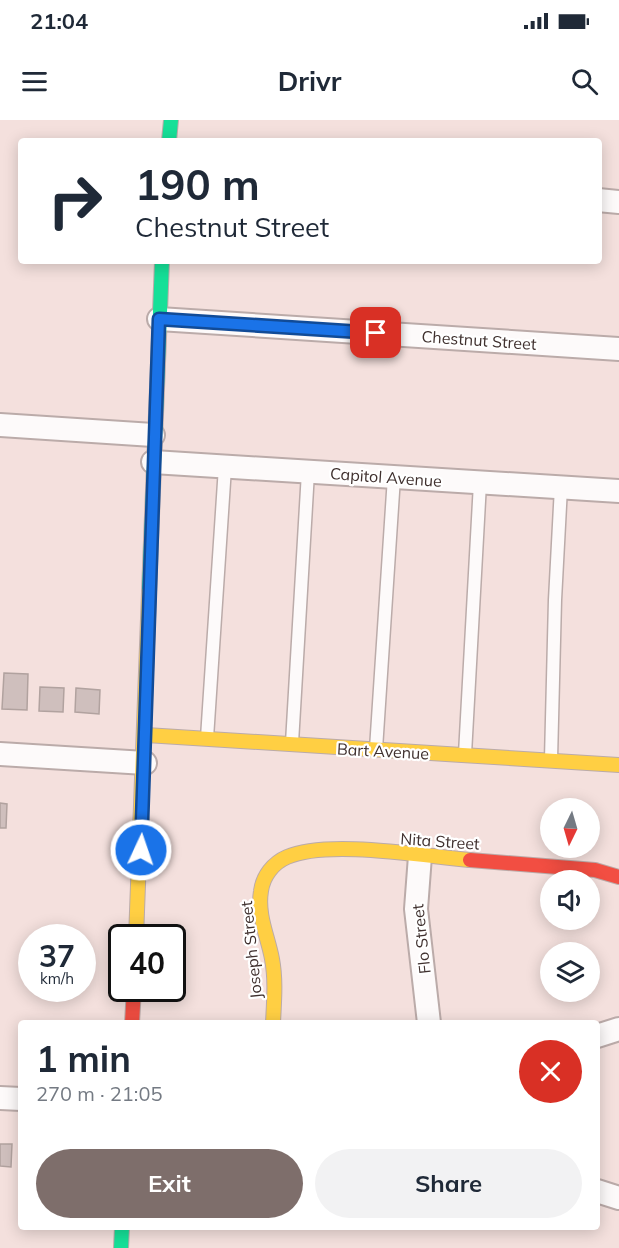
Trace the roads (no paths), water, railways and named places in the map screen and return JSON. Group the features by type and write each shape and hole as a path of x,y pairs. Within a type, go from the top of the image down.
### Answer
{"street":[{"path":"169,138 171,120"},
{"path":"602,200 619,202"},
{"path":"137,924 146,735 153,435 162,264"},
{"name":"Chestnut Street","path":"159,319 619,349"},
{"path":"0,425 153,435"},
{"name":"Capitol Avenue","path":"153,462 619,491"},
{"name":"Bart Avenue","path":"146,735 619,765"},
{"path":"0,754 145,764"},
{"name":"Nita Street","path":"265,873 280,859 297,852 319,849 595,870 619,877"},
{"name":"Flo Street","path":"420,856 416,917 429,1020"},
{"name":"Joseph Street","path":"265,873 261,912 272,960 275,990 273,1020"},
{"path":"132,1020 133,1002"},
{"path":"600,1035 619,1029"},
{"path":"0,1098 18,1099"},
{"path":"600,1192 619,1198"},
{"path":"121,1248 122,1230"}],"lane":[{"path":"207,739 225,467"},
{"path":"292,745 308,472"},
{"path":"376,750 394,477"},
{"path":"465,756 480,483"},
{"path":"551,761 555,600 561,487"}]}
